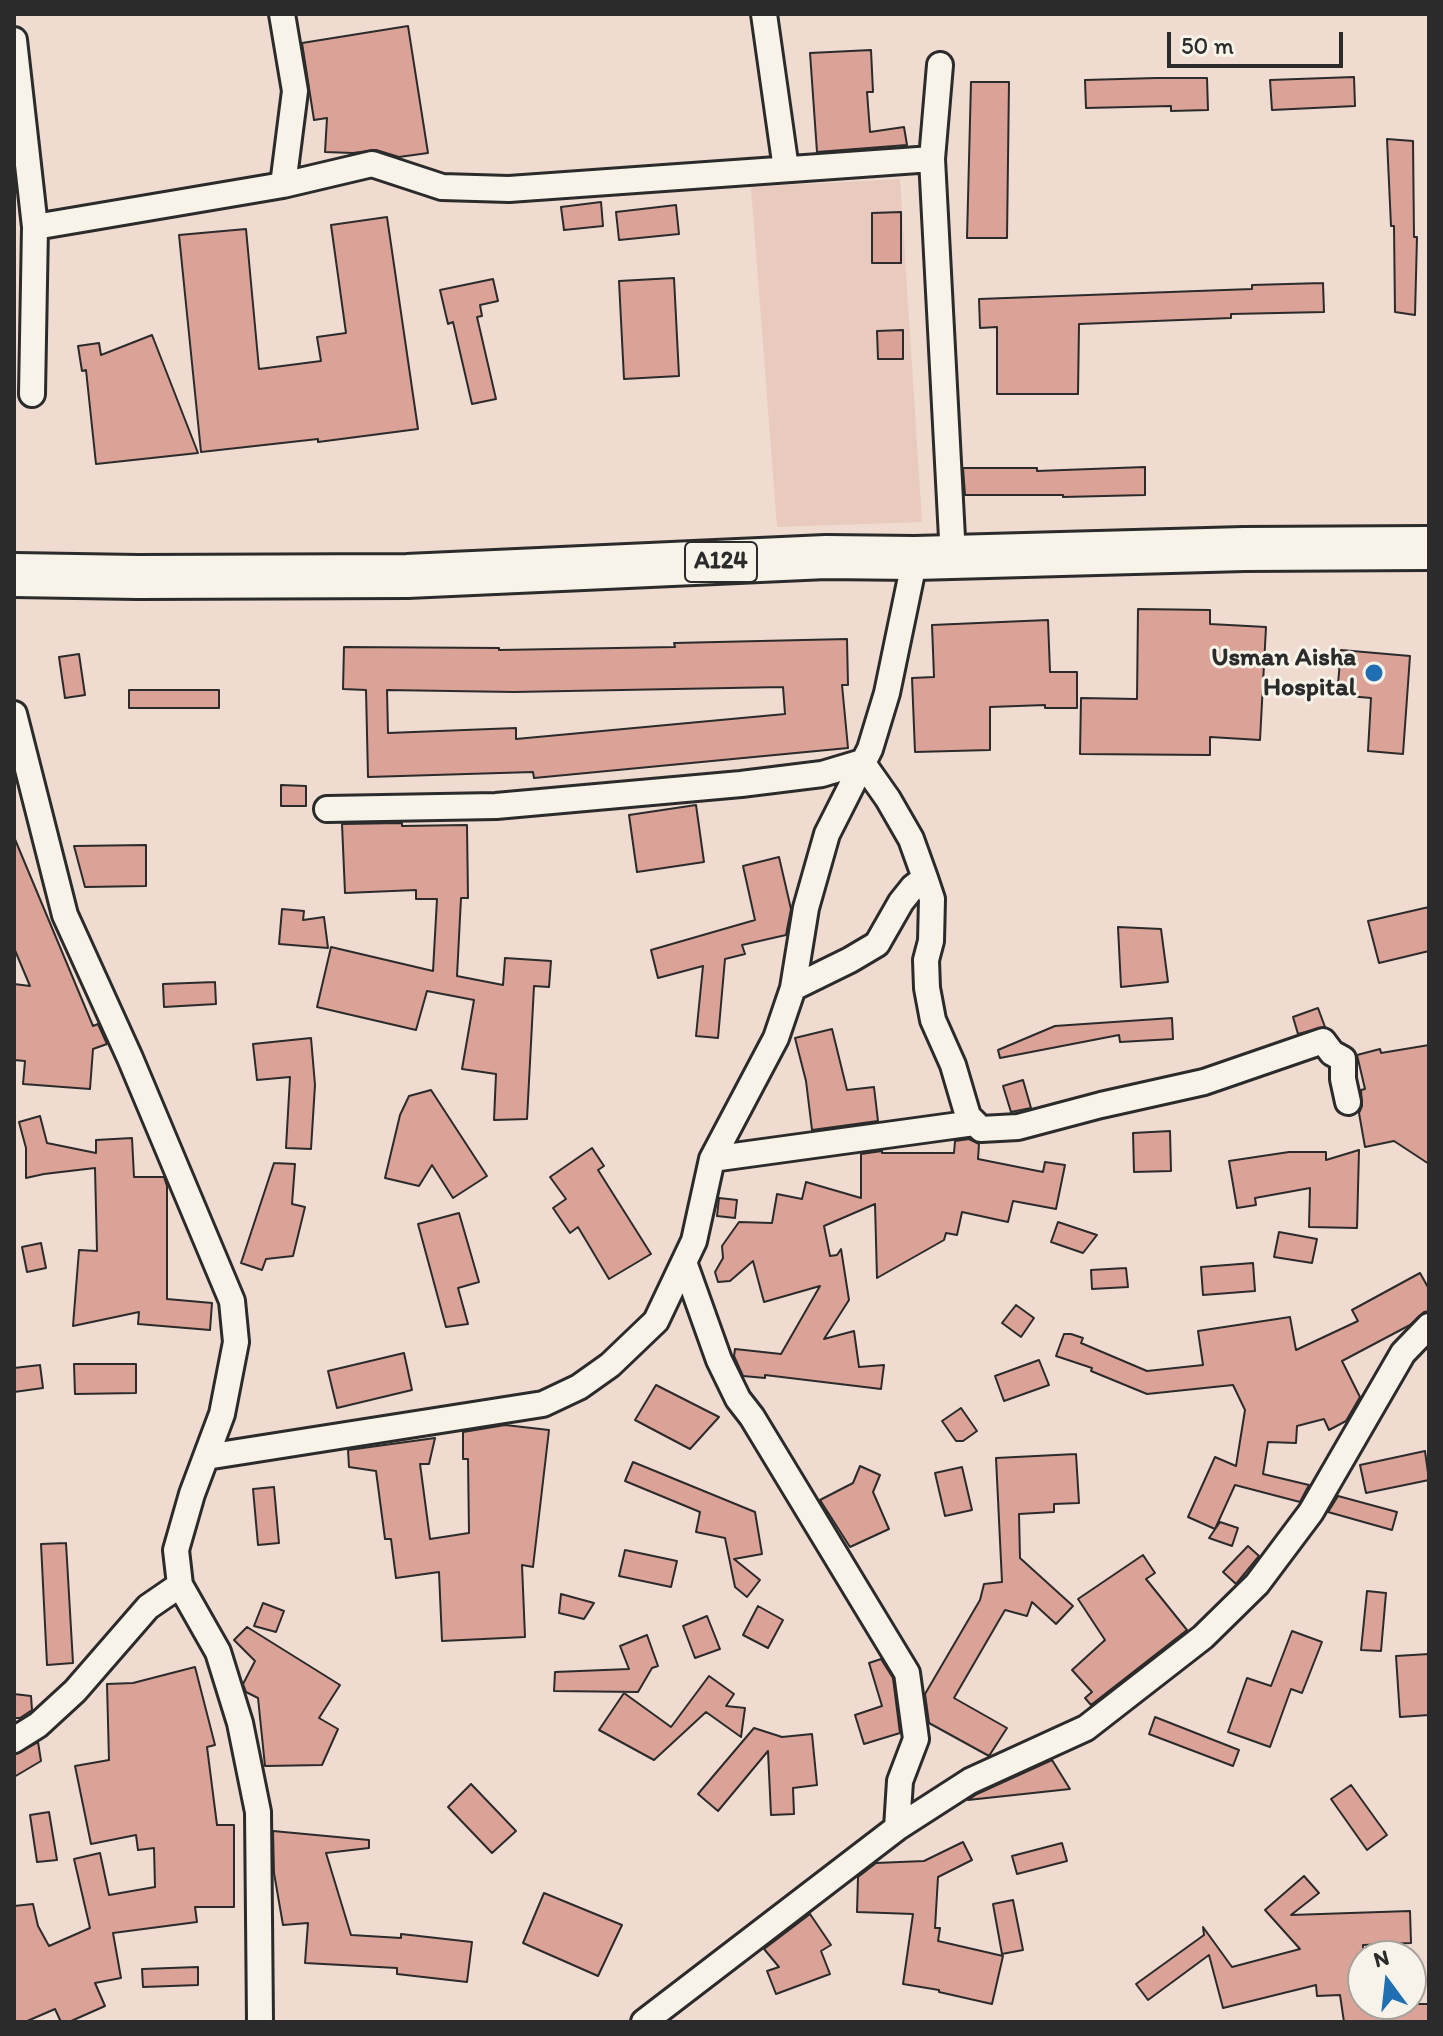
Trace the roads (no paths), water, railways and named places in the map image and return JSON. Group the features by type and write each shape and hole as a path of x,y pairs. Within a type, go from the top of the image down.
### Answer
{"highway":[{"name":"A124","path":"14,575 407,576 826,557 1429,548"}],"street":[{"path":"282,14 295,91 283,185"},
{"path":"764,14 786,169"},
{"path":"14,40 35,227 32,394"},
{"path":"206,1457 543,1404 579,1387 610,1365 656,1321 694,1241 712,1159 776,1038 793,988 806,908 827,834 870,749 934,557 932,159 940,65"},
{"path":"35,227 283,185 372,164 442,187 509,189 932,159"},
{"path":"14,714 65,915 130,1058 232,1301 236,1342 222,1414 192,1494 176,1550 180,1585 218,1652 240,1723 258,1812 260,2022"},
{"path":"327,809 496,806 741,784 822,774 862,762"},
{"path":"862,762 911,839 932,899 931,941 926,960 933,1020 953,1065 968,1116 981,1129 1018,1127 1204,1082 1323,1041 1332,1053 1343,1059 1348,1102"},
{"path":"793,988 877,944 901,902 925,878"},
{"path":"712,1159 974,1123"},
{"path":"684,1262 719,1360 738,1399 752,1417 907,1673 916,1739 900,1781 897,1828"},
{"path":"644,2022 897,1828 970,1781 1086,1728 1203,1637 1257,1584 1311,1512 1403,1353 1429,1326"},
{"path":"14,1740 38,1725 75,1691 148,1607 180,1585"}],"place":[{"name":"Usman Aisha Hospital","path":"1374,673"}]}
